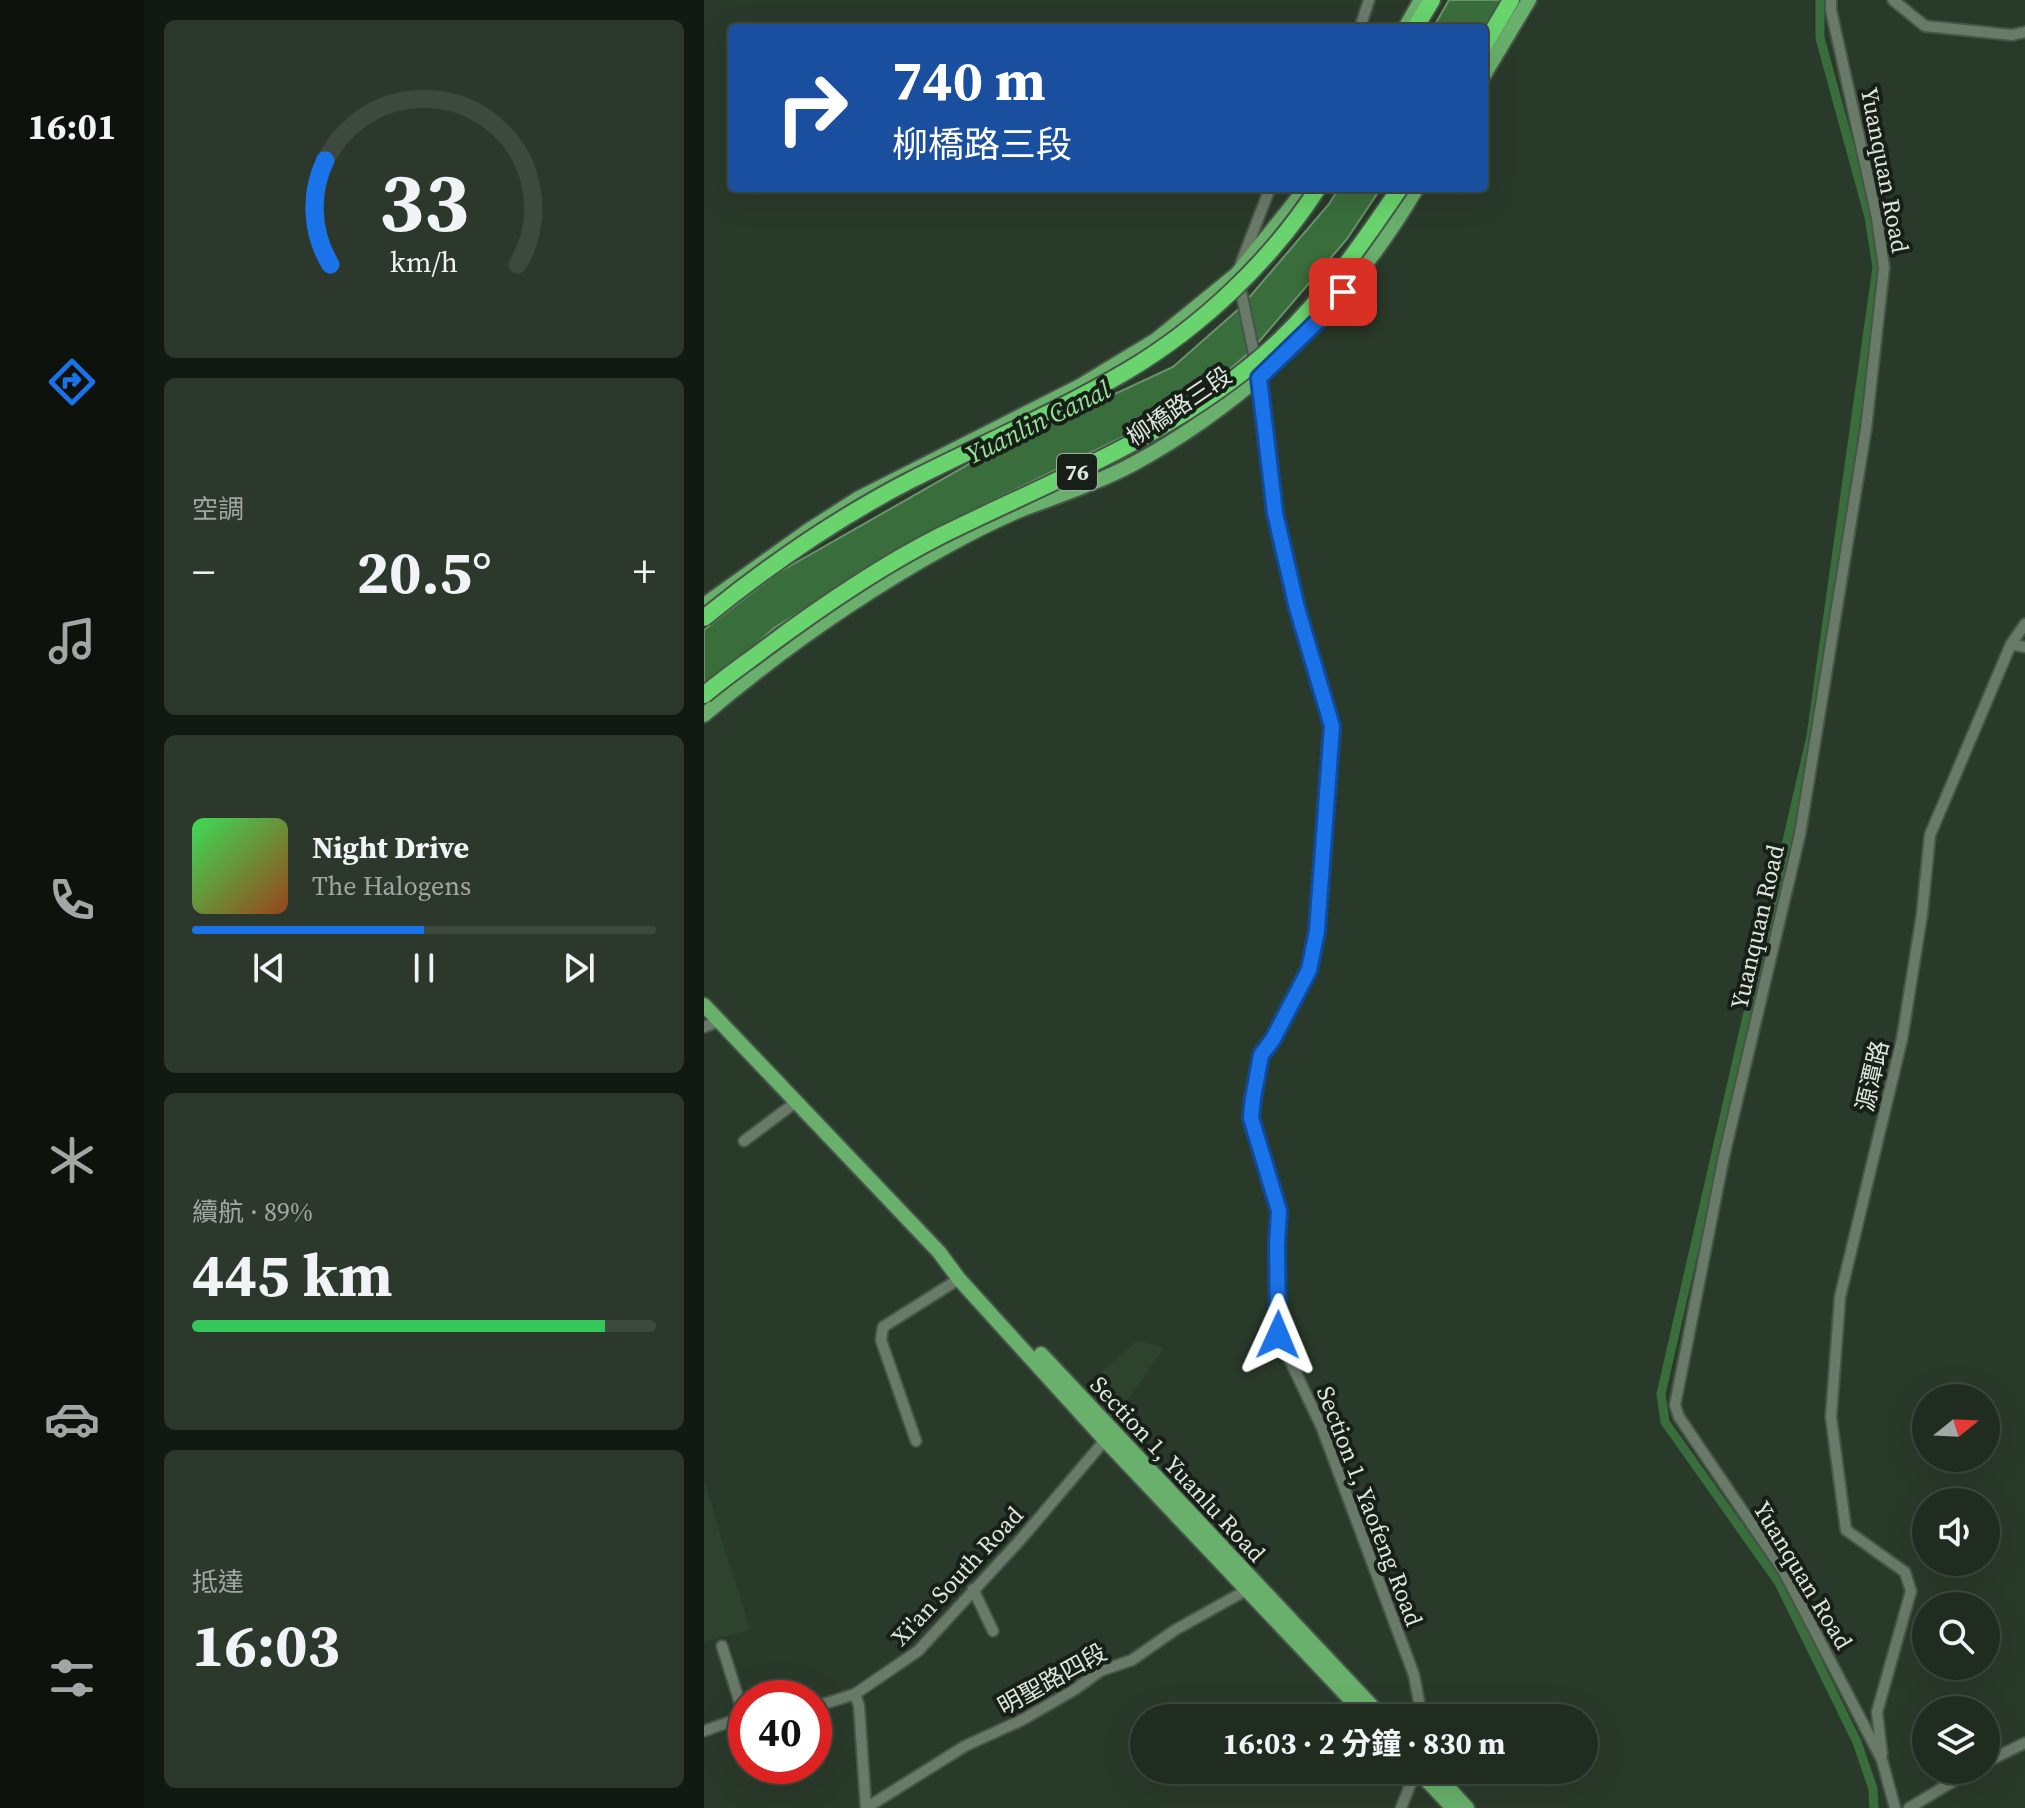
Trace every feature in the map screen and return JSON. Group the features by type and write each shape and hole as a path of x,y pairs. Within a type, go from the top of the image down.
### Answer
{"highway":[{"path":"1417,24 1432,0"},
{"path":"1488,39 1511,0"},
{"path":"704,618 811,538 867,504 1085,394 1164,347 1262,261 1315,192"},
{"name":"76","path":"704,695 824,606 887,566 938,537 1124,449 1208,397 1279,340 1312,305 1369,234 1397,192"}],"main road":[{"path":"1407,24 1421,0"},
{"path":"1488,68 1529,0"},
{"path":"704,605 859,498 1080,386 1135,353 1179,322 1237,274 1303,192"},
{"name":"柳橋路三段","path":"704,715 842,611 942,549 1019,511 1133,464 1178,437 1259,378 1323,316 1363,269 1383,245 1415,192"},
{"name":"Section 1, Yuanlu Road","path":"704,1005 939,1252 959,1279 1105,1440 1369,1704"},
{"name":"Section 1, Yuanlu Road","path":"939,1252 961,1267 1356,1704"},
{"path":"1430,1784 1453,1808"},
{"path":"1445,1784 1467,1808"}],"street":[{"path":"1361,24 1369,0"},
{"name":"Yuanquan Road","path":"1831,0 1877,218 1884,268 1873,370 1800,834 1724,1156 1675,1405 1679,1417 1784,1572 1882,1760 1895,1808"},
{"path":"1893,0 1925,26 2012,35 2025,32"},
{"path":"1237,274 1268,192"},
{"name":"Section 1, Yaofeng Road","path":"1237,274 1255,351 1275,513 1297,608 1332,726 1317,931 1309,970 1273,1039 1261,1055 1251,1118 1279,1211 1278,1335 1327,1441 1414,1675 1419,1704"},
{"name":"源潭路","path":"1882,1760 1877,1712 1911,1591 1905,1572 1846,1530 1831,1417 1840,1297 1902,1039 1922,914 1930,835 2011,644 2025,624"},
{"path":"2011,644 2025,647"},
{"path":"704,1027 719,1021"},
{"path":"744,1141 796,1102"},
{"path":"916,1441 881,1340 883,1327 959,1279"},
{"name":"Xi'an South Road","path":"832,1701 855,1694 918,1651 1022,1538 1105,1440"},
{"name":"明聖路四段","path":"866,1808 965,1746 1022,1720 1092,1676 1132,1660 1175,1630 1252,1587"},
{"path":"973,1589 993,1631"},
{"path":"722,1646 733,1680"},
{"path":"855,1694 859,1706 866,1808"},
{"path":"704,1731 728,1722"},
{"path":"2000,1755 2025,1743"},
{"path":"1401,1808 1413,1784"},
{"path":"1909,1808 1949,1784"}],"shaded area":[{"path":"1449,0 1505,0 1488,27 1488,24 1435,24"},
{"path":"1336,192 1378,192 1347,239 1251,351 1188,405 933,530 774,628 704,691 704,630 776,574 992,451 1173,367 1241,307"},
{"path":"1137,1341 1164,1347 1117,1416 1087,1384"},
{"path":"704,1481 750,1630 704,1642"}],"waterway":[{"path":"1820,0 1820,38 1869,217 1877,267 1811,736 1661,1394 1665,1422 1779,1583 1857,1742 1873,1789 1874,1808"}],"route":[{"path":"1278,1335 1279,1211 1251,1118 1261,1055 1273,1039 1309,970 1317,931 1332,726 1297,608 1275,513 1259,378 1323,316 1343,292"}],"water label":[{"name":"Yuanlin Canal","path":"1038,422"}]}
